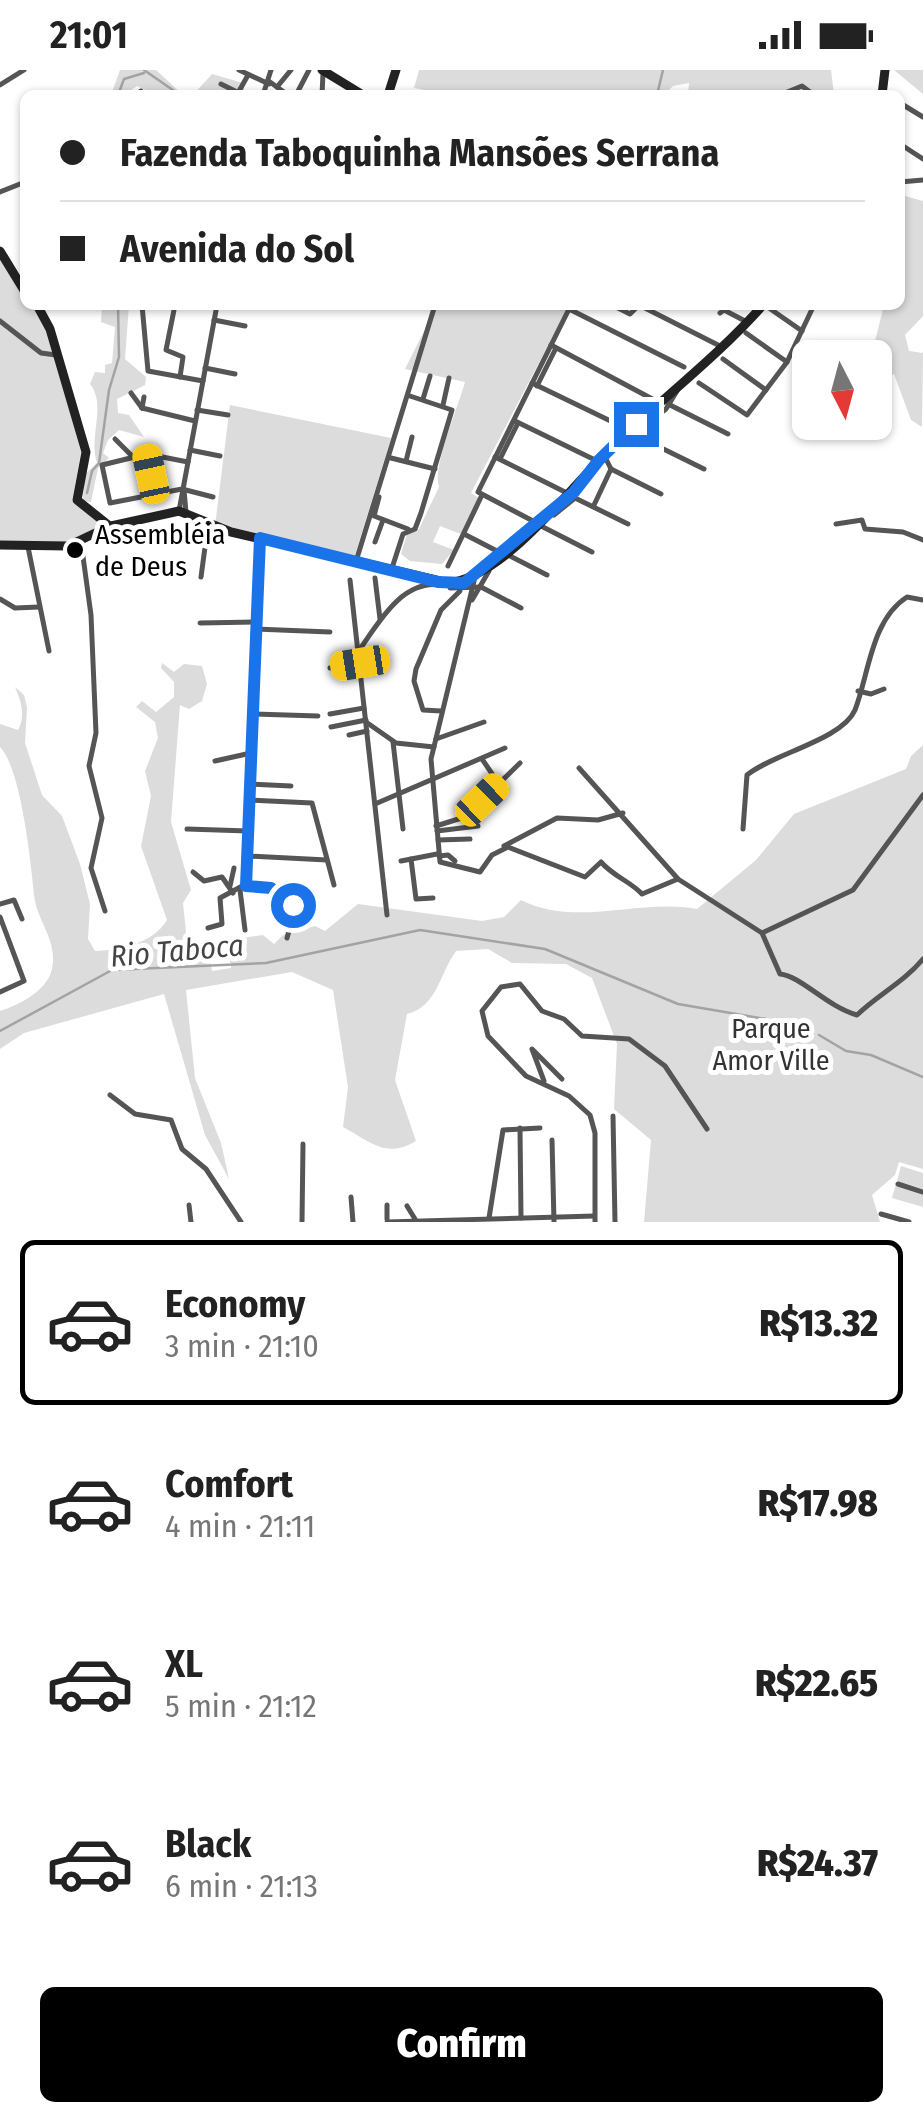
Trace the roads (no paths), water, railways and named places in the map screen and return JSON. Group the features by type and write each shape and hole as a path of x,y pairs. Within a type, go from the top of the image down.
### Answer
{"street":[{"path":"6,70 11,78"},
{"path":"0,85 24,70"},
{"path":"272,70 272,84"},
{"path":"267,90 291,70"},
{"path":"872,70 885,72"},
{"path":"244,72 281,90"},
{"path":"327,72 355,90"},
{"path":"221,84 232,90"},
{"path":"0,252 20,284"},
{"path":"40,310 47,320 86,452 76,500 110,526"},
{"path":"142,310 148,371 203,381"},
{"path":"174,310 166,350 183,357 180,377"},
{"path":"182,512 216,310"},
{"path":"356,558 433,310"},
{"path":"532,521 478,492 535,385 569,310"},
{"path":"576,310 684,367"},
{"path":"647,310 718,345"},
{"path":"720,313 724,310 787,362"},
{"path":"441,711 422,710 415,673 442,610 574,492 599,460 762,310"},
{"path":"772,310 802,332"},
{"path":"699,384 746,416 787,362 812,310"},
{"path":"214,320 245,326"},
{"path":"0,321 41,352 56,355"},
{"path":"553,347 728,434"},
{"path":"722,359 766,390"},
{"path":"206,368 234,374"},
{"path":"423,399 430,376"},
{"path":"443,405 449,378"},
{"path":"535,385 623,427"},
{"path":"130,392 142,408 195,421"},
{"path":"142,408 144,396"},
{"path":"394,565 409,530 417,524 452,410 410,396"},
{"path":"661,402 605,460 611,469 661,494"},
{"path":"198,410 228,415"},
{"path":"516,423 593,458"},
{"path":"633,434 704,469"},
{"path":"406,462 412,437"},
{"path":"115,440 133,457"},
{"path":"190,450 220,456"},
{"path":"188,462 147,454 101,466 113,504 183,489 212,497"},
{"path":"147,454 156,494"},
{"path":"498,457 565,492"},
{"path":"391,458 435,469"},
{"path":"594,506 611,469"},
{"path":"448,566 482,496"},
{"path":"379,497 374,514 409,530"},
{"path":"623,814 598,820 557,818 492,854 483,870 444,866 439,856 432,779 441,711 477,582 574,498 628,524"},
{"path":"0,545 28,547 81,542 110,526 182,512 260,538 394,565 448,583 477,582 521,608"},
{"path":"375,542 382,520"},
{"path":"836,524 862,520 865,529 902,532 923,540"},
{"path":"201,576 208,522"},
{"path":"542,526 592,552"},
{"path":"464,534 497,550"},
{"path":"237,889 247,856 260,538"},
{"path":"81,542 91,615 96,733 88,766 102,818 91,868 106,911"},
{"path":"28,547 48,652"},
{"path":"508,556 546,575"},
{"path":"375,578 380,620"},
{"path":"350,580 387,915"},
{"path":"358,650 380,620 418,585 462,589"},
{"path":"744,829 749,773 839,726 854,712 858,691 895,608 907,596 923,600"},
{"path":"0,599 15,608 40,607"},
{"path":"200,622 330,632"},
{"path":"330,668 360,663"},
{"path":"858,691 872,694 884,688"},
{"path":"330,714 364,708"},
{"path":"252,714 318,716"},
{"path":"331,726 366,721 394,742 435,743 484,722"},
{"path":"349,735 367,732"},
{"path":"394,742 403,829"},
{"path":"375,804 505,748"},
{"path":"215,761 251,753"},
{"path":"482,758 498,784"},
{"path":"482,800 520,764"},
{"path":"580,768 678,878 733,918 762,933 780,974 797,978 814,996 857,1015 885,988 909,978 923,959"},
{"path":"250,784 291,786"},
{"path":"762,933 853,890 923,795"},
{"path":"249,800 312,803 334,885"},
{"path":"436,829 484,811"},
{"path":"436,829 478,826"},
{"path":"187,829 248,831"},
{"path":"437,839 470,839"},
{"path":"502,848 514,848 585,877 601,862 619,882 633,884 642,894 678,878"},
{"path":"247,856 328,860"},
{"path":"400,861 450,856 455,861"},
{"path":"411,859 417,900 434,898"},
{"path":"234,868 245,930"},
{"path":"193,872 204,881 222,877 237,889"},
{"path":"208,928 222,925 219,899 237,889 271,888 276,896 291,901 294,913 287,938"},
{"path":"0,904 14,900 22,919"},
{"path":"0,917 24,981 2,991 0,980"},
{"path":"387,1205 387,1220 594,1219 594,1138 586,1108 526,1076 486,1032 482,1011 506,984 525,988 542,1011 564,1020 582,1036 628,1039 665,1066 706,1129"},
{"path":"545,1084 532,1049 562,1078"},
{"path":"110,1095 135,1114 171,1120 182,1149 206,1169 241,1222"},
{"path":"613,1116 615,1222"},
{"path":"520,1128 521,1218"},
{"path":"489,1218 502,1131 540,1128"},
{"path":"552,1140 554,1220"},
{"path":"302,1144 302,1222"},
{"path":"898,1184 923,1192"},
{"path":"351,1197 353,1222"},
{"path":"190,1205 192,1222"},
{"path":"407,1206 415,1218"},
{"path":"882,1214 909,1222"}],"waterway":[{"path":"144,70 173,90"},
{"path":"658,90 663,70"},
{"path":"120,90 124,79 144,73"},
{"path":"87,493 92,471 99,463 109,390 119,357 118,310"},
{"name":"Rio Taboca","path":"0,1031 112,970 266,963 420,930 545,949 678,1004 795,1024"},
{"path":"819,1035 846,1051 871,1055 923,1077"}],"place":[{"name":"Assembléia de Deus","path":"75,550"}],"park label":[{"name":"Parque Amor Ville","path":"771,1044"}]}
